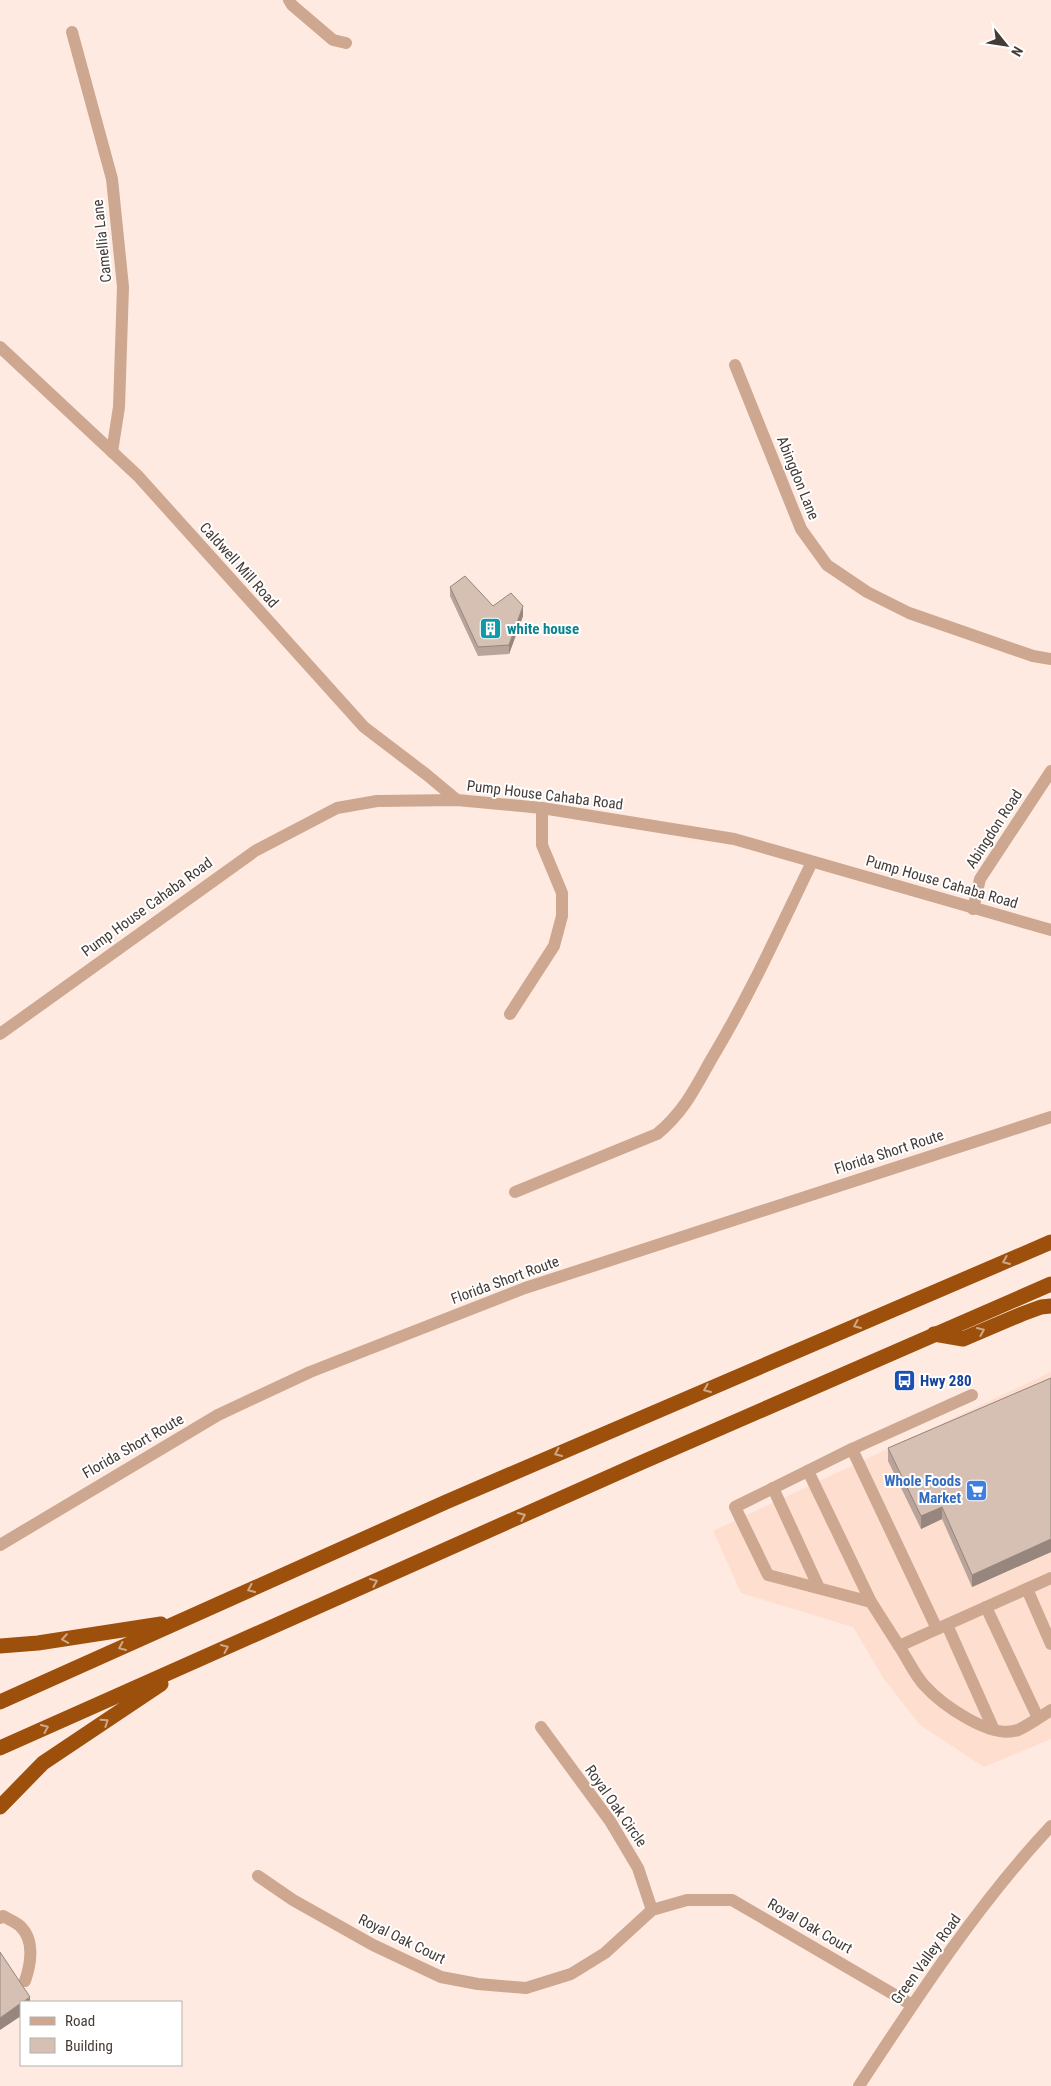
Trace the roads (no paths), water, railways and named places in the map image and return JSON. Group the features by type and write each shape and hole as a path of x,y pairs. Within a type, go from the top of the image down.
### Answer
{"highway":[{"path":"0,1702 644,1416 1051,1242"},
{"path":"0,1748 934,1334 1051,1284"},
{"path":"934,1334 963,1339 1040,1307 1051,1306"},
{"path":"0,1646 38,1644 182,1620"},
{"path":"0,1808 43,1763 194,1662"}],"street":[{"path":"289,0 292,5 332,40 346,43"},
{"name":"Camellia Lane","path":"72,32 112,179 123,287 119,407 112,452"},
{"name":"Caldwell Mill Road","path":"0,347 138,476 364,728 427,774 457,800"},
{"name":"Abingdon Lane","path":"736,366 801,530 827,565 867,592 909,613 1033,656 1051,659"},
{"name":"Abingdon Road","path":"972,909 980,879 1051,770"},
{"name":"Pump House Cahaba Road","path":"0,1034 263,846 337,808 377,801 457,800 542,808 734,839 972,909 1051,930"},
{"path":"510,1014 554,946 562,916 562,893 542,845 542,808"},
{"path":"515,1192 657,1134 674,1121 728,1033 812,862"},
{"name":"Florida Short Route","path":"0,1545 63,1505 218,1416 310,1372 525,1288 1051,1116"},
{"path":"871,1602 768,1575 735,1507 852,1449 972,1395"},
{"path":"852,1449 993,1728"},
{"path":"808,1471 871,1602 924,1684 950,1708 980,1726 1016,1730 1051,1710"},
{"path":"773,1488 819,1588"},
{"path":"899,1646 1051,1578"},
{"path":"1027,1589 1051,1644"},
{"path":"986,1607 1038,1718"},
{"name":"Royal Oak Circle","path":"541,1727 624,1844 638,1868 652,1910"},
{"name":"Green Valley Road","path":"859,2086 912,2005 1025,1854 1051,1826"},
{"name":"Green Valley Road","path":"1025,1854 1051,1831"},
{"name":"Royal Oak Court","path":"258,1876 293,1900 373,1944 441,1977 478,1984 526,1988 571,1974 605,1953 652,1910 687,1900 732,1900 912,2005"},
{"path":"0,1918 3,1916 20,1926 30,1945 30,1966 25,1981"}],"place":[{"name":"white house","path":"491,629"},
{"name":"Hwy 280","path":"904,1381"},
{"name":"Whole Foods Market","path":"977,1490"}]}
